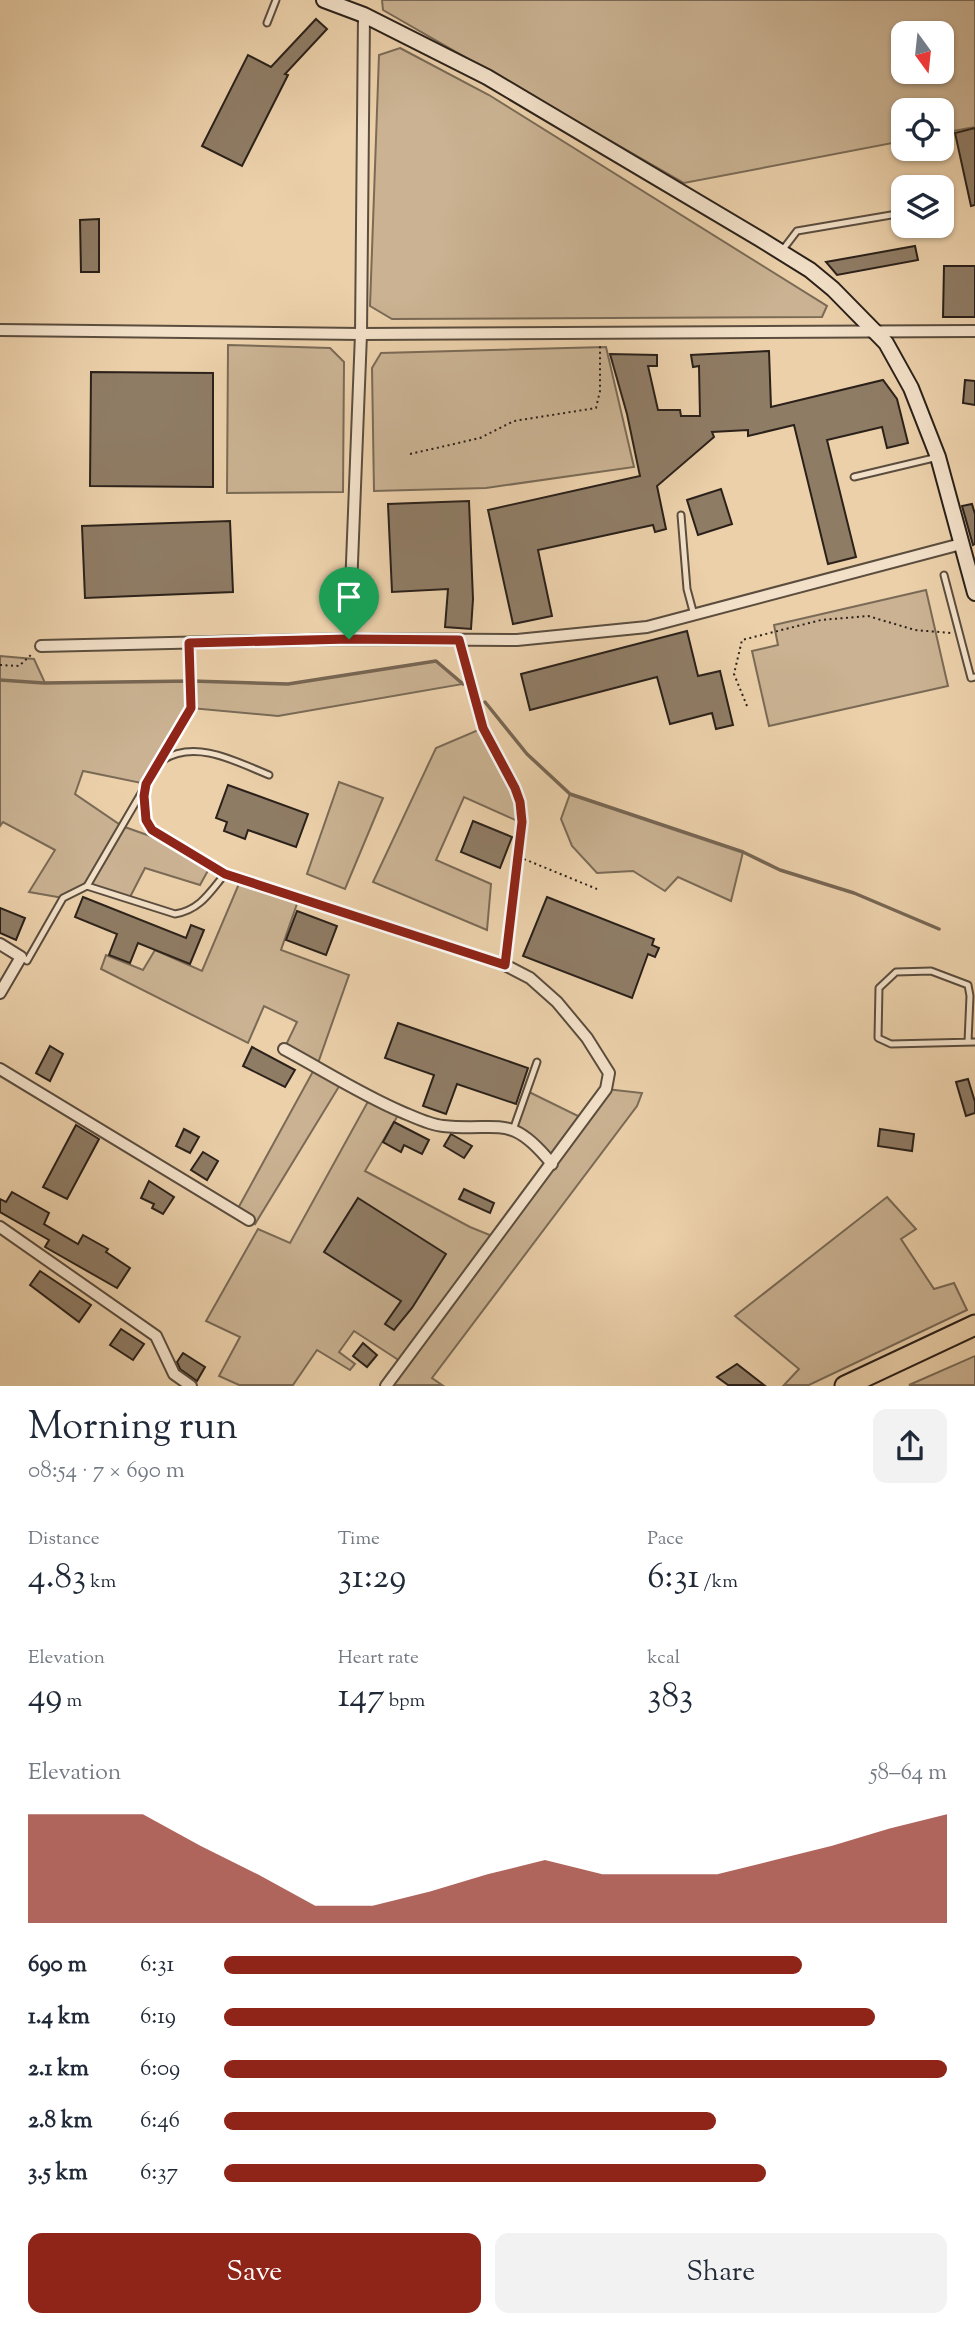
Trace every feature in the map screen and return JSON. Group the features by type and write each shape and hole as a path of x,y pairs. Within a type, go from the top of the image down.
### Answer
{"highway":[{"path":"845,1385 975,1325"}],"street":[{"path":"325,0 364,15 487,77 781,252 810,270 833,289 886,343 912,388 937,457 975,593"},
{"path":"349,639 361,334 364,15"},
{"path":"0,330 361,334 975,331"},
{"path":"41,646 349,639 517,640 634,628 694,615 961,544"},
{"path":"0,944 22,957 0,993"},
{"path":"386,1385 606,1089 609,1073 587,1038 557,1002 530,978 505,965"},
{"path":"285,1048 400,1112 430,1123 440,1126 504,1127 513,1130 533,1140 552,1164"},
{"path":"0,1069 249,1220"},
{"path":"0,1227 156,1336 174,1374 191,1385"}],"lane":[{"path":"268,23 276,0"},
{"path":"781,252 797,231 891,215"},
{"path":"854,477 937,457"},
{"path":"681,515 687,589 694,615"},
{"path":"944,575 971,678 975,677"},
{"path":"22,957 27,961 63,898 87,886 191,708 191,693"},
{"path":"159,762 183,752 219,755 269,775"},
{"path":"146,784 143,808 152,830 225,874 505,965"},
{"path":"87,886 175,914 201,905 225,874"},
{"path":"932,971 968,985 972,1042 891,1044 878,1038 879,988 896,972 932,971"},
{"path":"513,1130 537,1062"}],"path":[{"path":"410,454 480,439 514,421 596,408 600,391 600,332"},
{"path":"747,706 734,674 742,640 821,620 868,616 915,630 959,634"},
{"path":"459,640 483,728 520,802 522,822 505,965"},
{"path":"189,643 191,693"},
{"path":"0,665 19,666 41,646"},
{"path":"518,857 597,889"}],"shaded area":[{"path":"382,0 975,0 975,127 954,131 954,98 891,98 891,143 684,183 383,10"},
{"path":"400,48 489,95 827,306 822,317 392,319 370,306 379,55"},
{"path":"228,345 330,348 344,362 343,492 227,493"},
{"path":"606,347 634,467 486,488 374,491 372,368 381,353"},
{"path":"926,590 948,686 769,726 752,651 778,645 774,625"},
{"path":"0,656 34,659 45,683 192,681 288,684 436,661 463,684 278,716 191,708 146,784 83,771 75,794 122,826 181,847 211,865 200,885 145,868 129,899 87,886 63,898 29,892 55,850 3,822 0,826"},
{"path":"483,728 513,785 522,823 464,797 436,860 491,884 487,930 373,882 436,748"},
{"path":"339,782 383,798 345,889 307,874"},
{"path":"570,794 743,852 731,901 678,877 665,891 633,871 597,873 572,846 561,819"},
{"path":"241,879 299,898 281,950 349,975 317,1066 343,1080 255,1224 236,1212 316,1066 284,1049 297,1022 264,1006 248,1043 101,969 106,955 143,970 155,950 202,971"},
{"path":"606,1089 642,1093 637,1106 432,1378 442,1385 386,1385 403,1363 354,1331 339,1352 355,1364 350,1370 317,1350 293,1385 239,1385 219,1376 240,1337 206,1321 258,1229 290,1243 371,1096 400,1112 365,1171 470,1227 497,1238 552,1164 513,1130 527,1091 584,1119"},
{"path":"887,1197 916,1229 901,1239 934,1289 954,1283 967,1310 809,1385 784,1385 799,1369 735,1316"},
{"path":"975,1356 975,1385 909,1385"}],"building":[{"path":"316,19 327,29 285,74 288,75 242,166 202,146 248,55 271,67"},
{"path":"975,128 975,205 971,206 955,133"},
{"path":"99,219 99,272 81,272 80,220"},
{"path":"915,246 918,260 837,275 826,262"},
{"path":"944,266 975,266 975,317 943,317"},
{"path":"769,351 771,407 883,380 897,399 908,443 887,448 882,427 827,440 856,557 828,564 794,425 748,436 748,430 712,432 714,437 657,486 666,529 655,532 653,525 538,550 552,616 513,624 488,510 640,476 627,414 610,354 657,355 657,366 648,366 658,410 680,410 681,416 700,416 699,366 693,367 691,355"},
{"path":"91,372 213,373 213,487 90,486"},
{"path":"965,380 975,381 975,405 963,403"},
{"path":"721,489 732,524 698,535 687,500"},
{"path":"469,501 473,599 471,629 445,627 448,589 392,592 388,504"},
{"path":"972,504 975,514 973,545 962,506"},
{"path":"230,521 233,592 85,598 82,526"},
{"path":"687,631 698,676 720,671 733,725 716,729 712,713 670,724 657,677 530,710 521,674"},
{"path":"228,785 308,814 296,847 248,830 245,839 224,831 227,822 216,818"},
{"path":"473,821 512,837 500,868 461,852"},
{"path":"83,897 186,938 191,925 204,930 190,964 138,943 130,963 109,955 117,934 75,917"},
{"path":"547,897 654,939 652,945 659,948 655,957 648,954 632,998 523,956"},
{"path":"0,908 25,918 16,940 0,933"},
{"path":"297,911 337,926 326,955 286,940"},
{"path":"398,1023 528,1068 516,1104 457,1084 446,1114 423,1106 434,1075 385,1058"},
{"path":"50,1046 63,1054 50,1081 36,1073"},
{"path":"252,1047 295,1070 285,1087 243,1066"},
{"path":"968,1079 975,1102 975,1113 966,1116 956,1082"},
{"path":"394,1122 429,1140 422,1154 404,1145 401,1152 383,1142"},
{"path":"76,1125 99,1139 67,1199 43,1187"},
{"path":"184,1129 199,1137 190,1153 176,1146"},
{"path":"880,1129 914,1134 912,1151 878,1146"},
{"path":"451,1134 472,1146 464,1158 444,1146"},
{"path":"203,1152 218,1161 207,1180 191,1170"},
{"path":"149,1181 174,1197 163,1214 152,1208 154,1204 141,1198"},
{"path":"464,1189 494,1203 490,1213 459,1199"},
{"path":"12,1192 49,1213 44,1224 78,1244 83,1235 108,1249 106,1252 130,1268 117,1288 45,1247 49,1240 0,1212 0,1199 6,1202"},
{"path":"358,1198 446,1254 412,1308 394,1330 385,1324 401,1301 324,1252"},
{"path":"40,1271 91,1305 79,1322 30,1285"},
{"path":"121,1329 144,1344 133,1360 110,1345"},
{"path":"363,1343 377,1355 367,1367 353,1356"},
{"path":"183,1353 205,1367 197,1381 180,1369 177,1362"},
{"path":"737,1364 764,1385 728,1385 717,1377"}],"waterway":[{"path":"0,680 44,683 192,681 288,684 436,661 463,684"},
{"path":"485,702 527,754 570,794 743,852 780,870 854,893 939,929"}],"route":[{"path":"349,639 459,640 483,728 520,802 522,822 505,965 225,874 152,830 146,820 143,808 146,784 191,708 189,643 349,639"}]}
